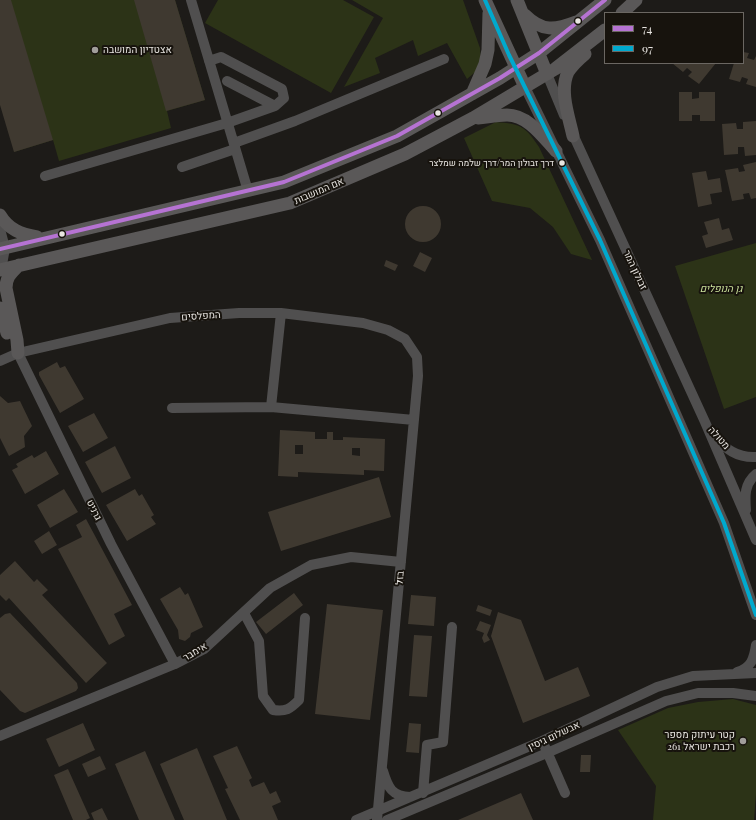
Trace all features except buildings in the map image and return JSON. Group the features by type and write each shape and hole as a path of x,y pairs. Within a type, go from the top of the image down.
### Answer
{"main road":[{"name":"זבולון המר","path":"517,0 547,74"},
{"path":"3,248 284,182 397,136 539,54 582,21 605,0"},
{"path":"623,12 636,0"},
{"name":"זבולון המר","path":"487,5 525,87"},
{"path":"472,94 485,64 488,50 487,5"},
{"path":"523,12 534,24 549,29 582,21"},
{"path":"573,136 566,102 565,82 569,71 604,31"},
{"name":"אם המושבות","path":"0,269 290,203 405,154 473,118 547,74 604,31"},
{"path":"473,118 508,114 521,119 532,125 556,151"},
{"path":"0,215 6,225 22,234 43,238"},
{"path":"18,353 17,340 6,288 6,280 19,265"},
{"path":"0,308 10,340 18,353"}],"street":[{"path":"191,0 248,191"},
{"path":"45,176 228,122 275,106 284,98 282,89 221,57 209,61"},
{"path":"182,167 444,58"},
{"name":"זבולון המר","path":"547,74 573,136 705,422 756,540"},
{"path":"228,81 275,106"},
{"name":"זבולון המר","path":"525,87 600,240 720,516 756,615"},
{"path":"0,229 3,248 0,269"},
{"name":"המפלסים","path":"0,361 18,353 170,318 239,313 281,313 363,323 388,330 405,339"},
{"path":"271,407 281,313"},
{"name":"בזל","path":"378,816 418,376 417,357 405,339"},
{"name":"גרניט","path":"18,353 111,544 175,664"},
{"path":"172,408 271,407 414,420"},
{"name":"מטולה","path":"705,422 720,443 732,452 740,456 756,457"},
{"path":"746,514 746,487 750,479 756,474"},
{"name":"אימבר","path":"0,736 175,664 204,649 270,588 311,565 351,557 401,562"},
{"path":"244,613 258,641 264,696 273,710 282,712 290,709 299,700 305,618"},
{"path":"423,793 427,745 443,742 452,628"},
{"path":"732,673 743,670 749,666 754,658 756,645"},
{"name":"אבשלום גיסין","path":"356,820 378,816 412,797 542,742 657,687 693,676 756,673"},
{"name":"אבשלום גיסין","path":"388,820 666,701 698,693 733,693 756,696"},
{"path":"542,742 565,793"},
{"path":"382,768 385,780 397,796 412,797"}],"green space":[{"name":"אצטדיון המושבה","path":"0,0 175,0 205,100 167,111 171,128 59,161 53,140 14,152"},
{"path":"218,0 343,0 374,17 331,93 205,23"},
{"path":"352,0 463,0 480,48 481,67 467,79 447,43 418,56 413,40 375,58 380,73 344,87 383,18"},
{"path":"496,122 522,127 539,147 592,260 571,254 553,227 530,208 492,201 464,138"},
{"name":"גן הנופלים","path":"756,243 756,397 724,409 675,266"},
{"path":"733,699 756,705 756,794 754,820 653,820 656,786 618,730 668,708 698,702"}],"transit line":[{"name":"97","path":"485,0 509,55 600,240 724,523 756,615"},
{"name":"74","path":"0,249 284,182 397,136 500,78 539,53 605,0"}],"place":[{"name":"אצטדיון המושבה","path":"95,50"},
{"name":"דרך זבולון המר/דרך שלמה שמלצר","path":"562,163"},
{"name":"קטר עיתוק מספר 261 רכבת ישראל","path":"743,741"}]}
